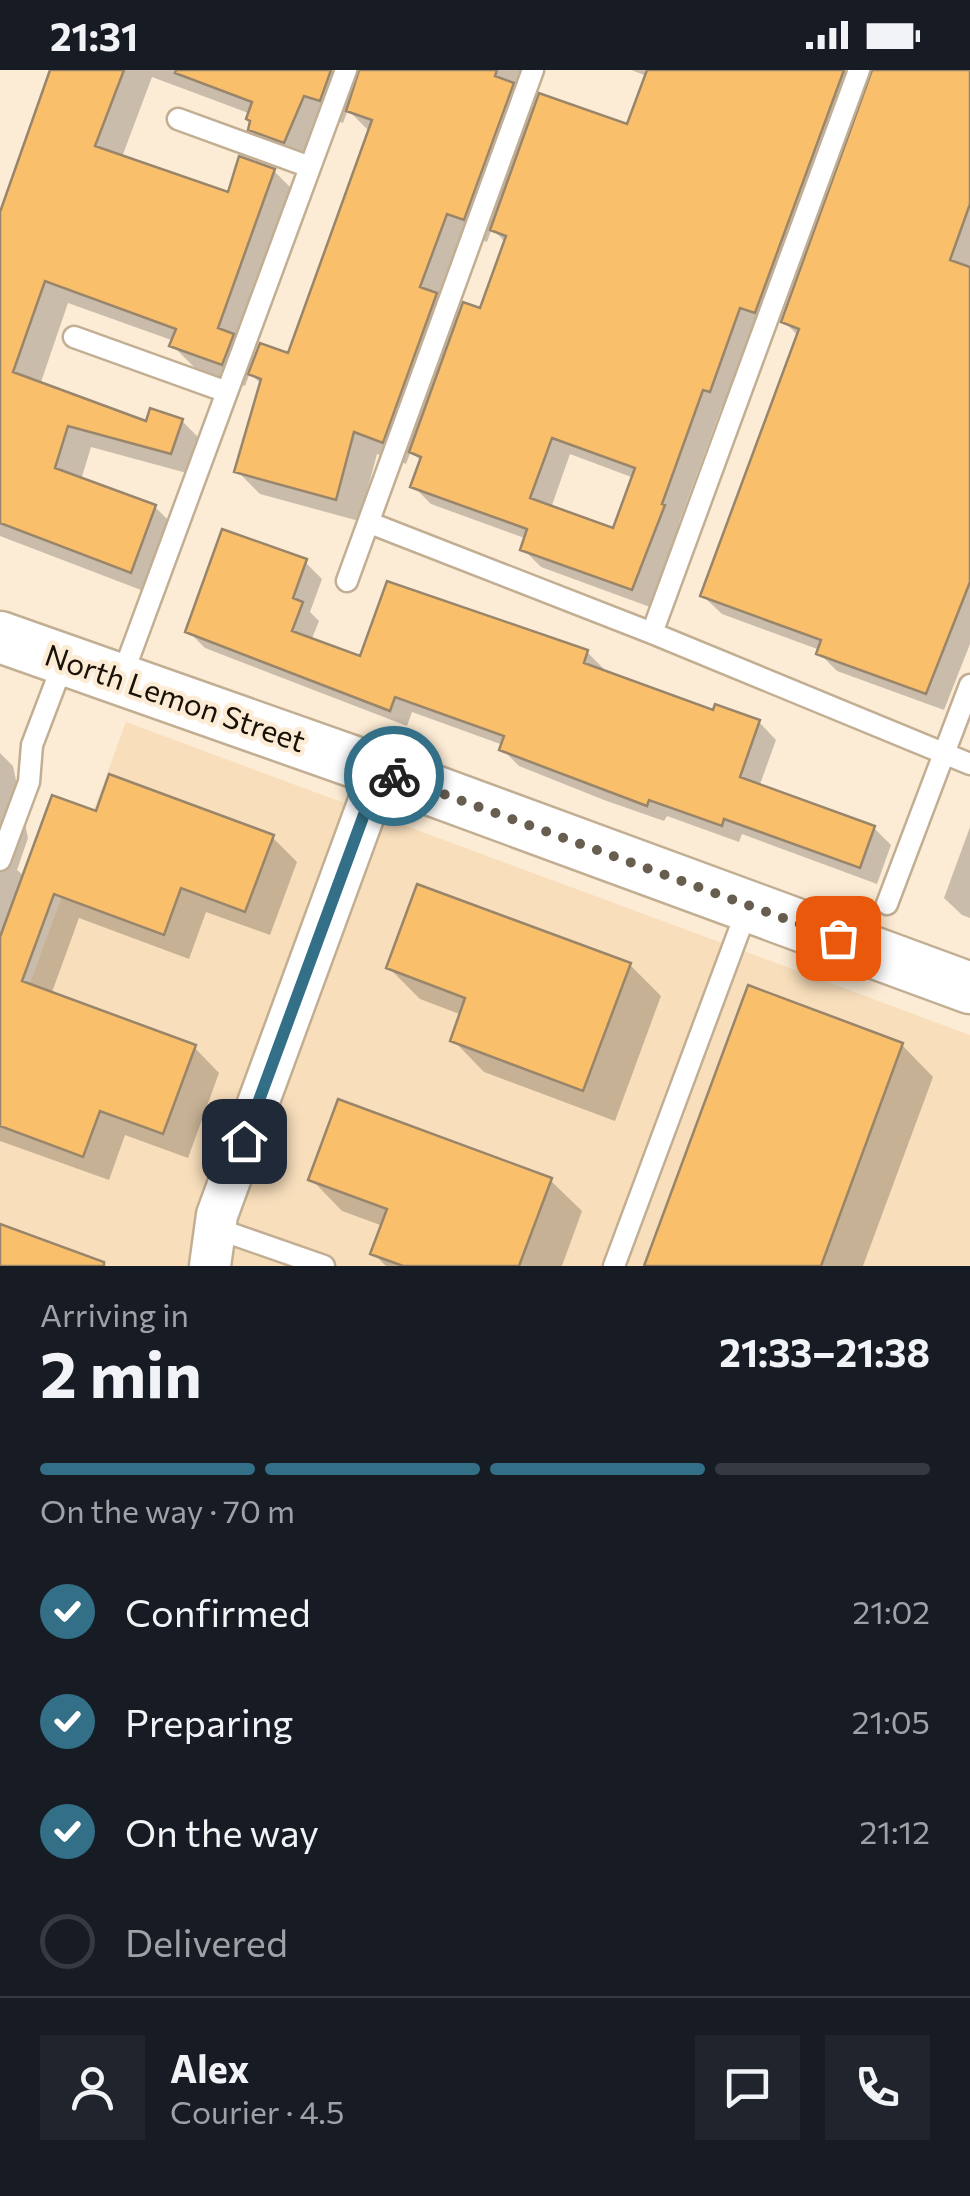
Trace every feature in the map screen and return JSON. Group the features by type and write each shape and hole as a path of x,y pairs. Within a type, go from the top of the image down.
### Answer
{"street":[{"name":"North Lemon Street","path":"0,637 380,771 970,988"},
{"path":"213,1247 217,1215 380,771"}],"lane":[{"path":"120,681 346,70"},
{"path":"347,582 533,70"},
{"path":"652,633 859,70"},
{"path":"178,119 310,167"},
{"path":"74,337 227,392"},
{"path":"370,523 652,633 970,764"},
{"path":"0,860 29,782 32,745 64,661"},
{"path":"887,904 970,685"},
{"path":"614,1266 748,906"},
{"path":"213,1247 324,1266"}],"shaded area":[{"path":"126,722 970,1035 970,1266 0,1266 0,1065"}],"building":[{"path":"50,70 124,70 95,146 228,192 239,156 275,169 218,328 234,334 222,365 169,346 176,329 45,281 13,372 146,421 150,408 183,419 171,454 68,426 55,468 156,505 131,573 0,523 0,212"},
{"path":"331,70 320,101 304,96 284,143 248,130 250,121 246,119 252,102 175,73"},
{"path":"359,70 497,70 495,76 514,83 464,220 447,214 420,287 437,293 383,443 354,432 336,500 234,472 261,379 248,374 260,343 288,353 372,120 346,111"},
{"path":"647,70 844,70 755,313 740,308 710,392 703,390 632,590 520,550 527,529 410,487 421,457 409,452 463,302 480,308 506,236 490,230 539,93 627,124","holes":["552,438 635,468 613,528 530,498"]},
{"path":"872,70 970,70 970,204 950,260 970,267 970,582 926,694 816,654 821,640 700,596 799,329 781,322"},
{"path":"222,529 307,559 293,598 303,602 292,631 360,656 387,581 588,650 584,663 713,710 715,704 760,720 740,777 875,826 860,868 724,819 722,826 649,800 647,806 499,750 504,736 395,697 390,711 185,632"},
{"path":"109,774 274,835 245,912 181,888 164,935 54,894 22,981 196,1045 163,1134 100,1111 83,1157 0,1126 0,937 52,795 96,811"},
{"path":"417,884 631,963 583,1091 450,1041 465,998 386,968"},
{"path":"748,985 903,1043 821,1266 644,1266"},
{"path":"338,1099 552,1178 519,1266 403,1266 370,1254 387,1209 308,1180"},
{"path":"0,1224 104,1262 104,1266 0,1266"}],"way so far":[{"path":"394,776 838,938"}],"route":[{"path":"244,1141 380,771 394,776"}]}
